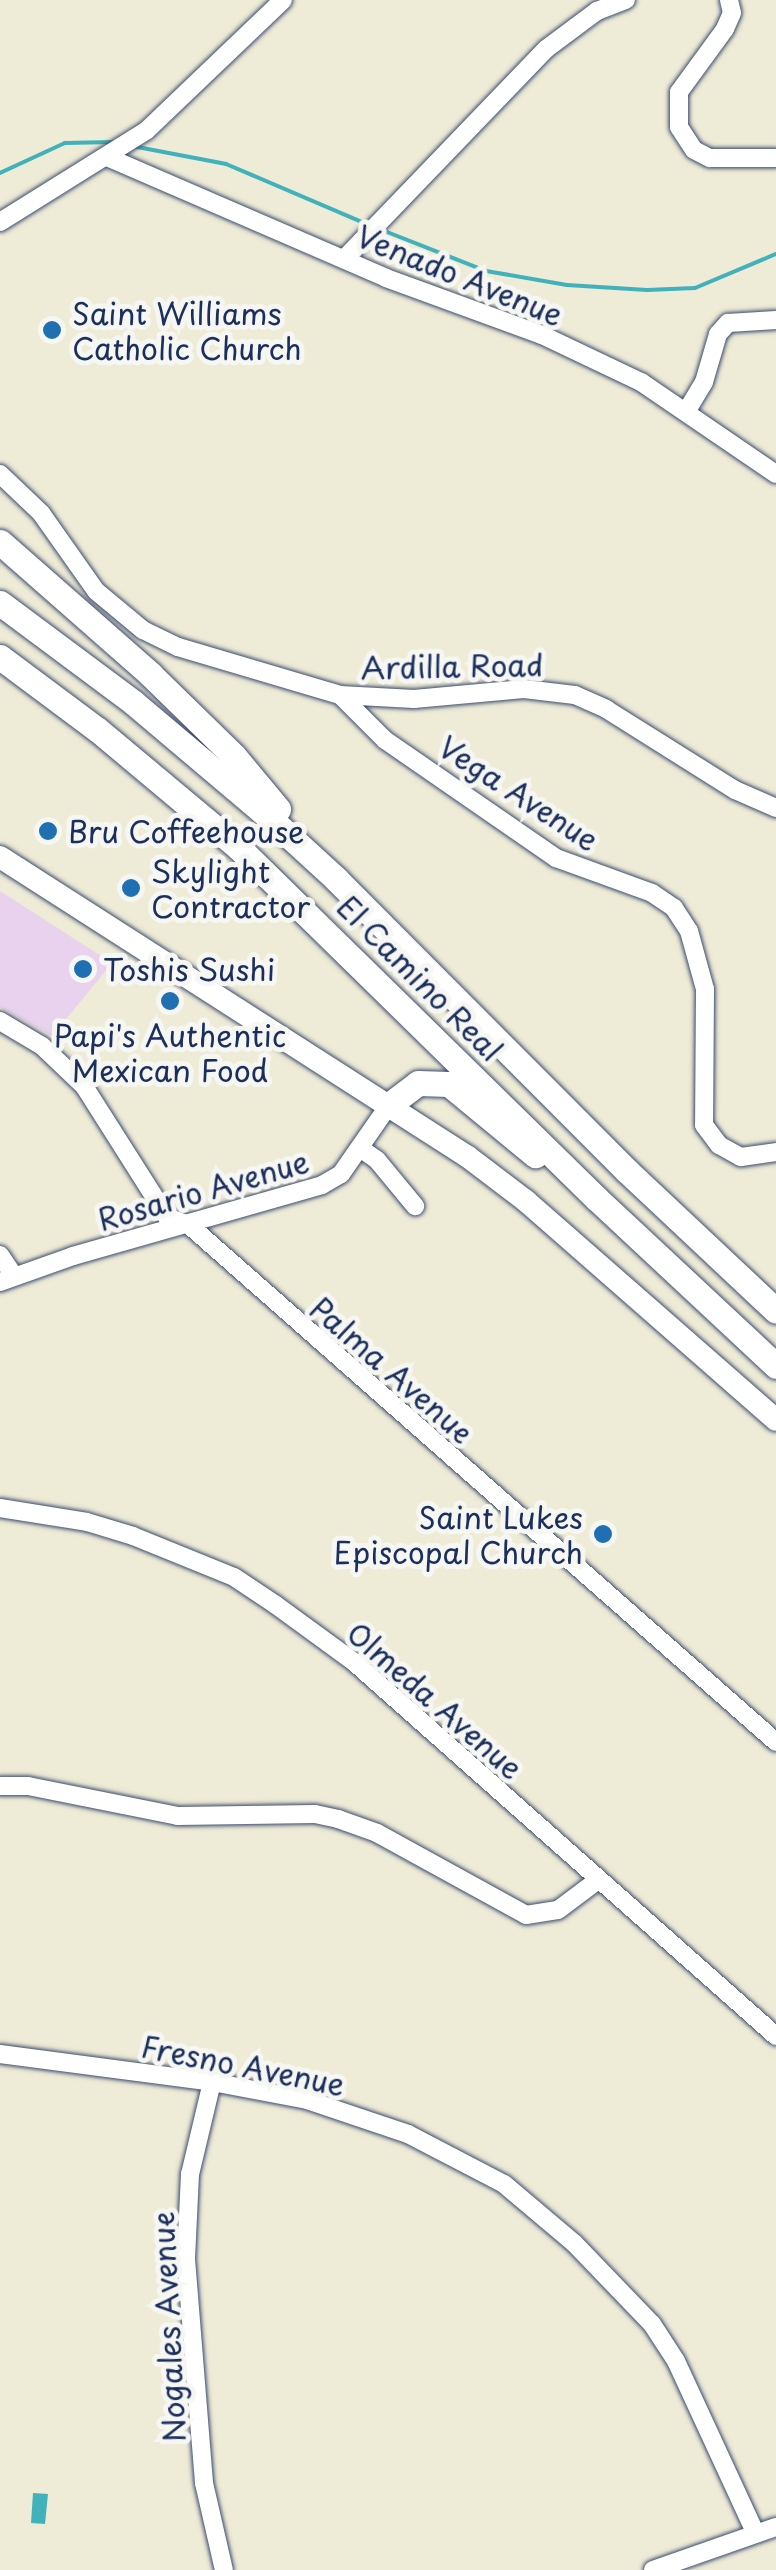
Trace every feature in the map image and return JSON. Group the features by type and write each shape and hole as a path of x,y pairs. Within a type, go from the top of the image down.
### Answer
{"highway":[{"path":"0,542 104,632 234,756 336,878"},
{"name":"El Camino Real","path":"0,603 177,738 336,878 627,1172 776,1310"},
{"name":"El Camino Real","path":"0,657 98,730 239,848 566,1169 776,1366"},
{"path":"389,1105 418,1083 449,1084 524,1150 566,1169"}],"main road":[{"path":"0,857 389,1105 526,1201 776,1420"}],"street":[{"path":"0,222 107,157 172,110 283,0"},
{"path":"344,259 546,50 597,11 626,0"},
{"path":"729,0 732,13 726,28 679,92 679,127 694,150 710,158 776,158"},
{"name":"Venado Avenue","path":"107,157 344,259 542,335 641,382 776,474"},
{"path":"686,412 704,382 718,334 728,323 776,320"},
{"name":"Ardilla Road","path":"0,474 41,514 96,592 143,630 197,654 340,695 414,699 524,689 574,695 606,710 734,790 776,808"},
{"name":"Vega Avenue","path":"340,695 385,740 556,858 652,893 674,908 689,931 704,989 708,1039 704,1125 719,1145 741,1156 776,1152"},
{"name":"Palma Avenue","path":"0,1021 42,1046 72,1072 95,1100 167,1217 189,1224 776,1742"},
{"name":"Rosario Avenue","path":"7,1279 322,1185 340,1174 389,1105"},
{"path":"360,1148 377,1160 415,1206"},
{"path":"0,1255 7,1279"},
{"name":"Olmeda Avenue","path":"0,1508 87,1522 234,1577 354,1662 776,2036"},
{"path":"0,1786 28,1786 178,1816 290,1814 338,1818 377,1833 526,1915 558,1910 598,1880"},
{"name":"Fresno Avenue","path":"0,2054 212,2082 307,2100 408,2134 504,2184 538,2211 652,2324 676,2360 755,2532"},
{"name":"Nogales Avenue","path":"212,2082 190,2174 186,2260 204,2483 224,2570"},
{"path":"653,2570 776,2526"}],"shaded area":[{"path":"0,891 112,963 52,1036 0,1007"}],"water":[{"path":"33,2493 48,2494 45,2524 31,2523"}],"waterway":[{"path":"0,173 65,143 113,142"},
{"path":"132,146 226,164 369,225"},
{"path":"382,230 486,271 567,285 647,290 695,288 776,254"}],"place":[{"name":"Saint Williams Catholic Church","path":"52,330"},
{"name":"Bru Coffeehouse","path":"48,831"},
{"name":"Skylight Contractor","path":"131,888"},
{"name":"Toshis Sushi","path":"83,969"},
{"name":"Papi's Authentic Mexican Food","path":"170,1001"},
{"name":"Saint Lukes Episcopal Church","path":"603,1534"}]}
